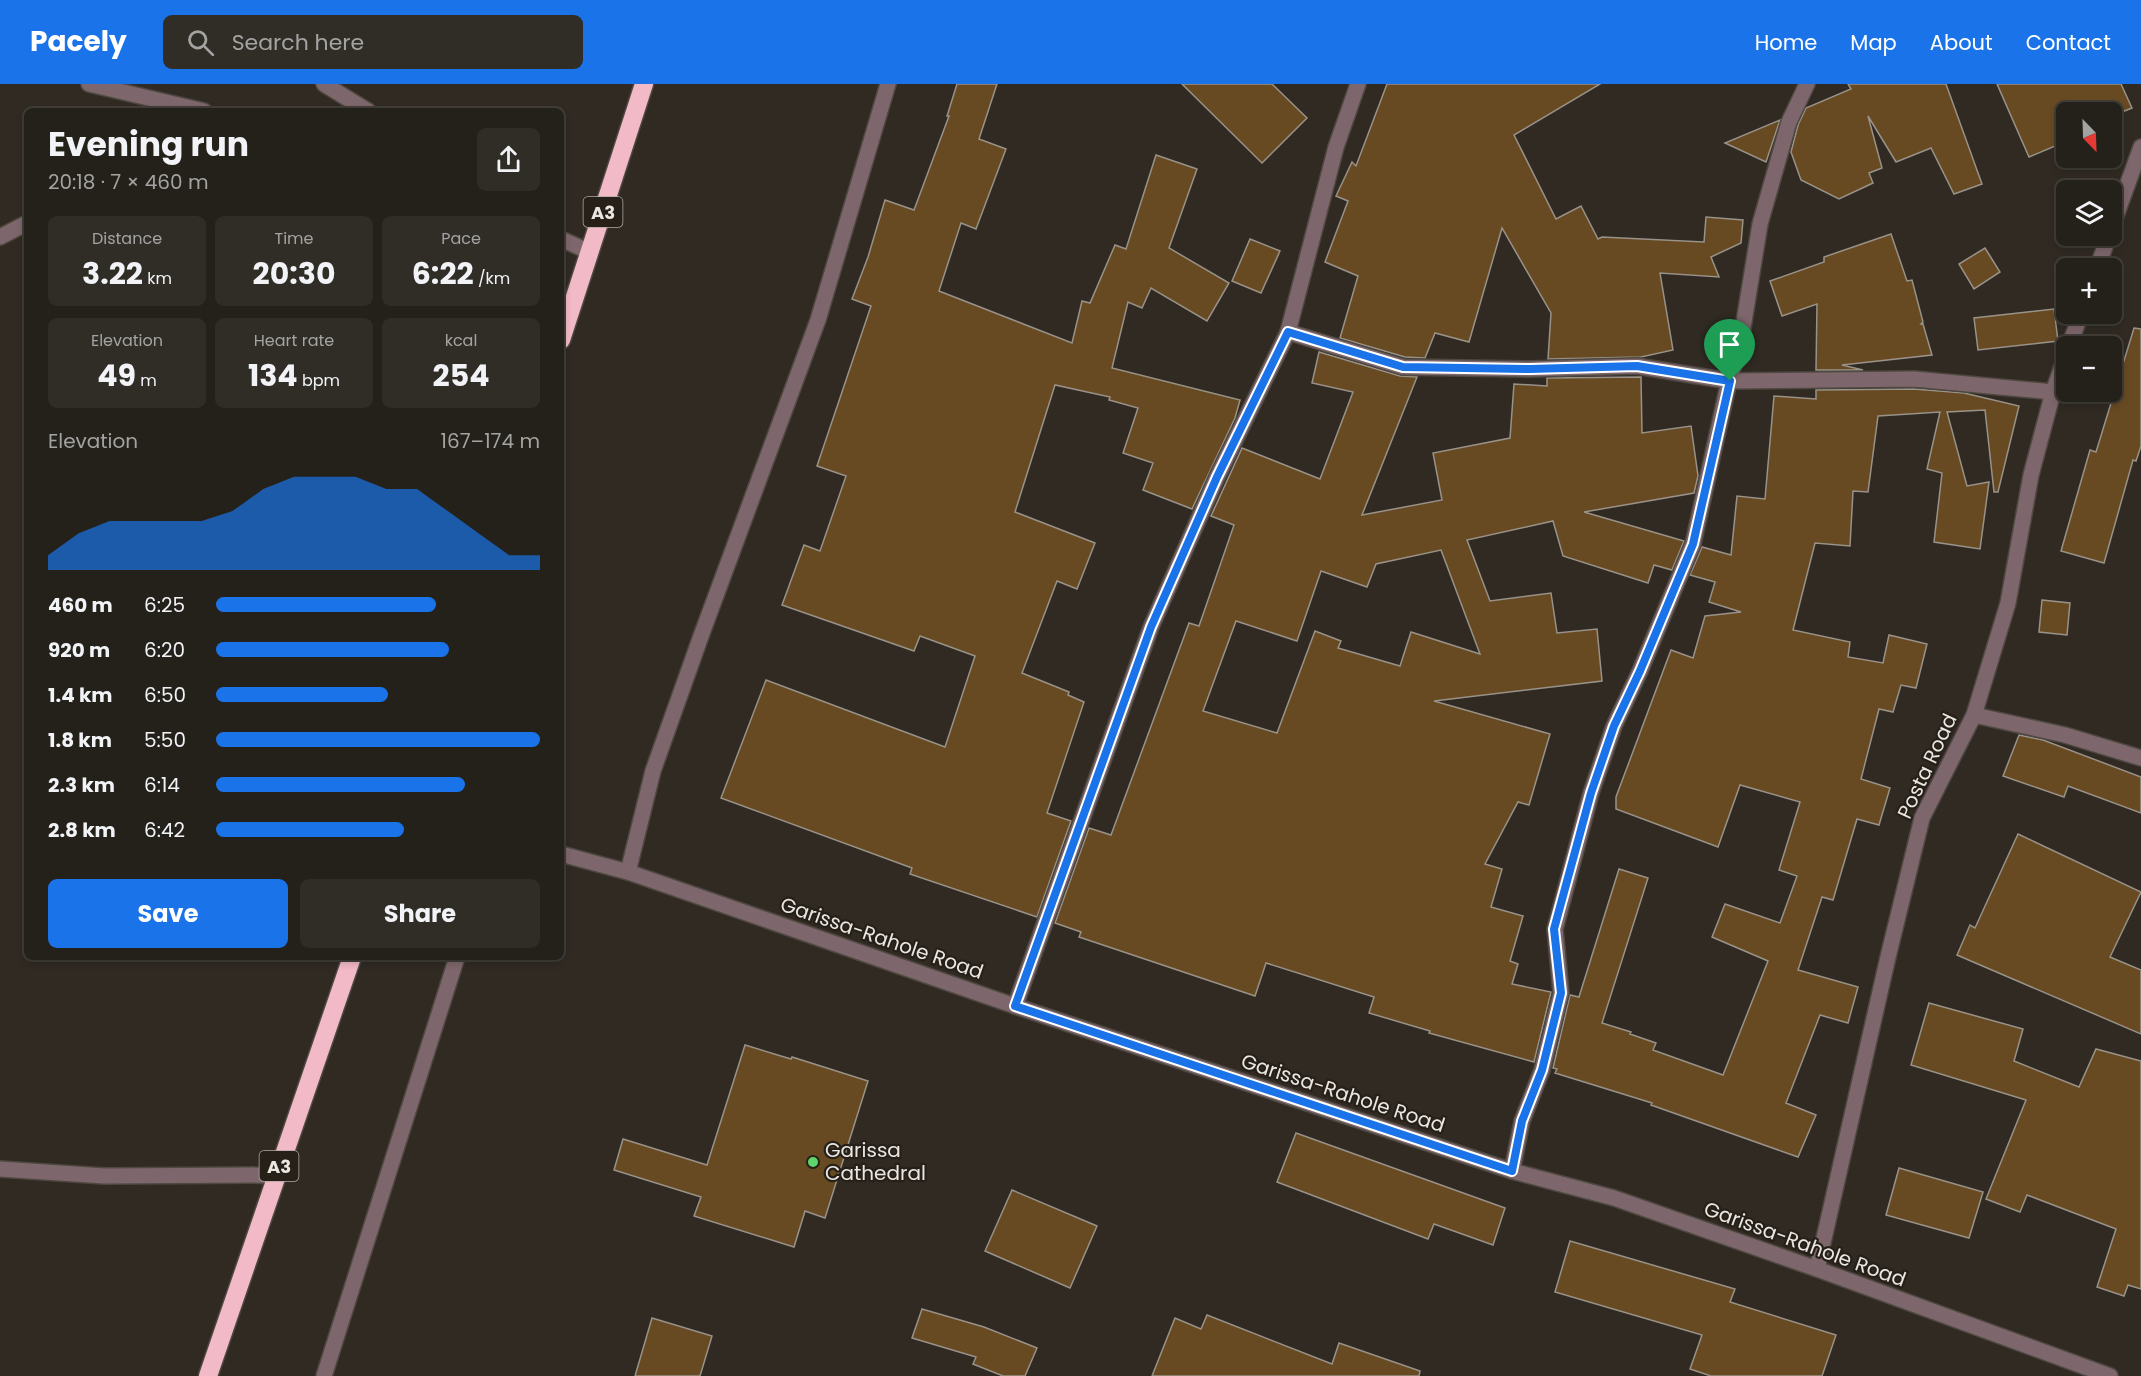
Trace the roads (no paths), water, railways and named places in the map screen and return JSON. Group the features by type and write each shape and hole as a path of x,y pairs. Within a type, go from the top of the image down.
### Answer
{"highway":[{"name":"A3","path":"564,331 644,84"},
{"name":"A3","path":"208,1376 351,960"}],"street":[{"path":"89,84 191,108"},
{"path":"324,84 363,108"},
{"path":"628,872 653,771 818,320 888,84"},
{"path":"1015,1006 1151,627 1217,477 1288,332 1336,147 1358,84"},
{"path":"1512,1171 1522,1121 1542,1070 1561,993 1554,929 1591,793 1614,726 1640,671 1693,544 1740,346 1760,224 1789,122 1807,84"},
{"path":"2122,199 2141,147"},
{"path":"0,237 24,225"},
{"path":"564,240 590,252"},
{"path":"1288,332 1403,367 1530,369 1637,366 1730,381 1914,379 2053,392"},
{"name":"Posta Road","path":"1817,1269 1885,968 1922,818 1974,716 2008,603 2031,475 2056,383"},
{"path":"1974,716 2064,735 2141,758"},
{"name":"Garissa-Rahole Road","path":"564,855 628,872 1015,1006 1512,1171 1614,1198 1817,1269 2065,1369 2110,1376"},
{"path":"324,1376 456,960"},
{"path":"0,1169 104,1176 276,1175"}],"place":[{"name":"Garissa Cathedral","path":"813,1162"}]}
